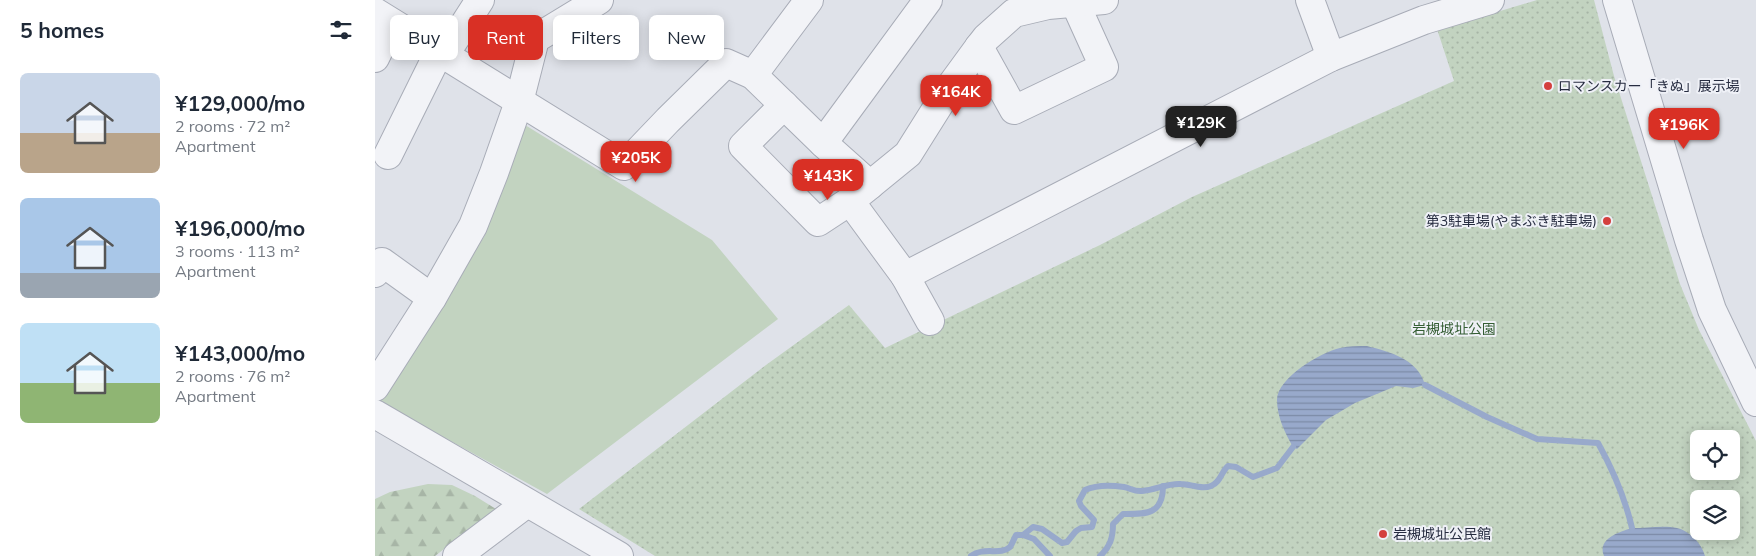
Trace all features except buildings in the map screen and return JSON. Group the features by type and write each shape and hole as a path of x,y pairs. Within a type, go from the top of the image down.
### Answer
{"street":[{"path":"458,31 480,0"},
{"path":"375,386 432,298 473,226 519,102 535,39 599,0"},
{"path":"753,75 809,0"},
{"path":"823,143 928,0"},
{"path":"784,105 743,146 818,222 909,154 952,84 986,38 1004,6 1104,0"},
{"path":"1310,0 1331,57"},
{"path":"905,276 1331,57 1424,20 1490,0"},
{"path":"1617,0 1683,222 1712,310 1756,402"},
{"path":"979,47 1013,110 1104,67 1075,3"},
{"path":"375,58 388,14"},
{"path":"388,154 439,60"},
{"path":"452,60 623,166 726,64 753,75 823,143 859,193 930,321"},
{"path":"375,273 383,262 432,298"},
{"path":"375,414 619,556"},
{"path":"457,556 527,503"}],"green space":[{"name":"岩槻城址公園","path":"1537,0 1594,0 1614,76 1680,284 1699,330 1756,441 1756,556 655,556 579,509 766,365 849,305 885,348 1100,245 1192,197 1454,81 1436,26 1487,15"},
{"path":"525,125 712,240 778,319 547,494 378,401 484,237"},
{"path":"428,484 452,485 496,509 435,556 375,556 375,499 390,492"}],"water":[{"path":"1350,346 1367,346 1394,354 1410,363 1421,376 1425,385 1413,388 1396,386 1355,403 1326,420 1297,449 1293,447 1282,425 1277,406 1279,392 1284,383 1301,367 1332,350"},
{"path":"1632,528 1677,528 1690,535 1690,540 1696,540 1705,556 1604,556 1604,545 1607,540 1616,534"}],"waterway":[{"path":"1425,385 1487,417 1537,439 1598,443 1618,484 1632,528"},
{"path":"971,556 981,552 1006,550 1010,547 1016,535 1023,535 1033,527 1042,529 1062,543 1067,542 1076,531 1081,528 1092,527 1094,520 1081,506 1079,501 1085,490 1089,488 1114,486 1139,491 1176,484 1207,487 1217,482 1228,466 1236,467 1253,477 1277,468 1293,447"},
{"path":"1100,556 1110,542 1113,524 1123,514 1146,513 1156,508 1160,503 1163,486"},
{"path":"1023,535 1034,539 1050,556"}],"place":[{"name":"ロマンスカー「きぬ」展示場","path":"1548,86"},
{"name":"第3駐車場(やまぶき駐車場)","path":"1607,221"},
{"name":"岩槻城址公民館","path":"1383,534"}]}
